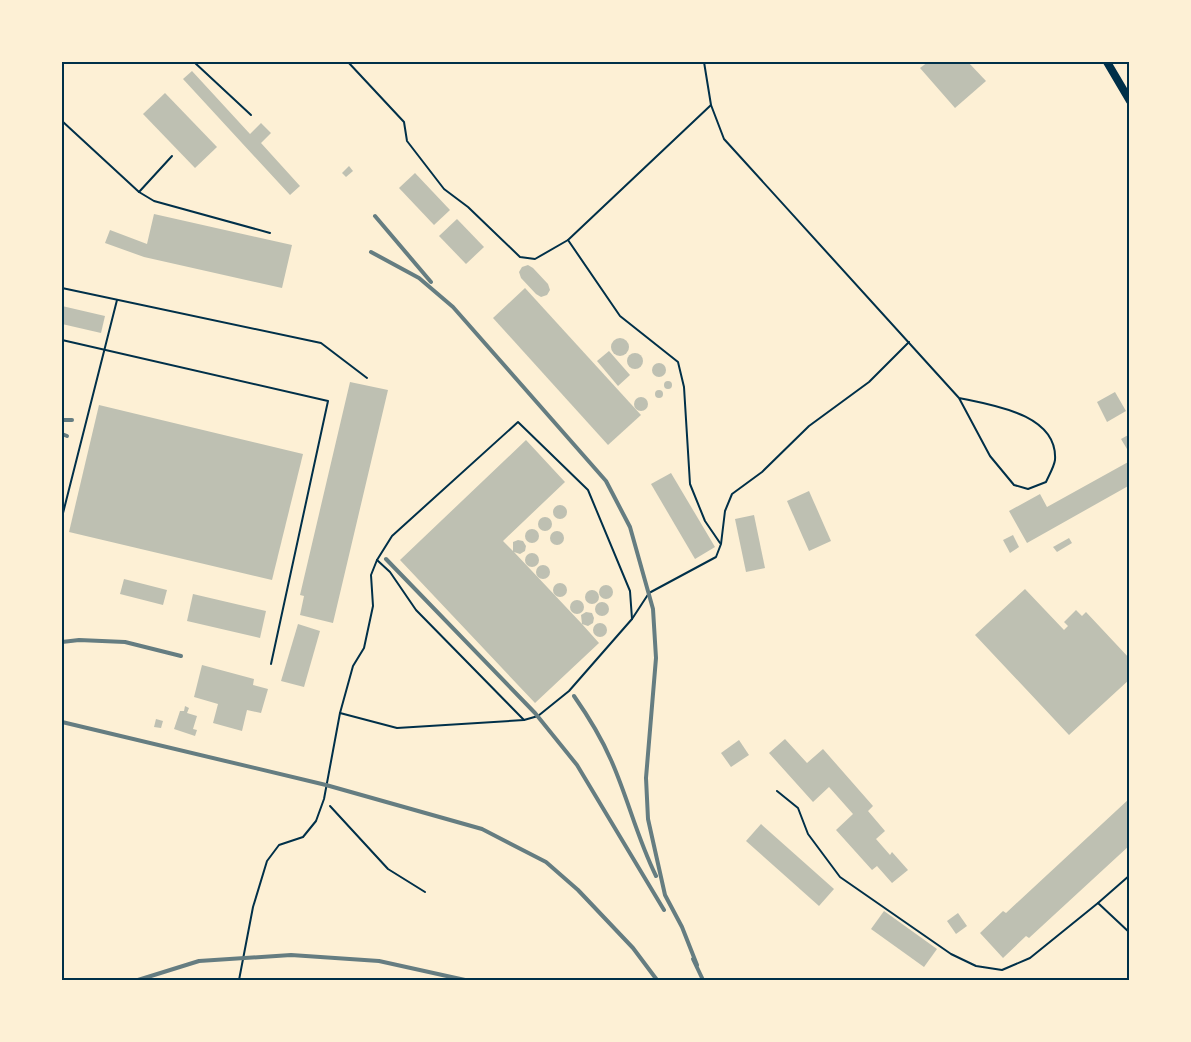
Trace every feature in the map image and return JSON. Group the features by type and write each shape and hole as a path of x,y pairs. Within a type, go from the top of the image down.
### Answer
{"main road":[{"path":"1107,62 1130,101"}],"lane":[{"path":"194,62 251,115"},
{"path":"348,62 404,122 407,141 444,189 468,207 520,257 535,259 568,240 711,105"},
{"path":"704,62 711,105 724,139 959,399 990,456 1014,485 1028,489 1046,482 1055,460 1052,442 1044,428 1032,420 995,406 959,399"},
{"path":"62,121 139,192 154,201 270,233"},
{"path":"139,192 172,156"},
{"path":"568,240 620,316 678,362 684,387 690,484 705,521 721,544"},
{"path":"62,288 321,343 367,378"},
{"path":"62,517 117,300"},
{"path":"62,340 328,401 271,664"},
{"path":"340,713 397,728 524,720 538,716 568,691 632,619 649,593 716,557 721,544 725,511 732,494 762,472 810,426 869,382 909,342"},
{"path":"239,981 253,907 267,861 279,845 303,837 316,821 324,799 340,713 353,666 364,648 373,606 371,575 376,560 392,537 518,422 588,489 630,591 632,619"},
{"path":"376,560 390,572 416,610 524,720"},
{"path":"777,791 798,808 808,834 840,877 951,954 976,966 1002,970 1030,958 1130,875"},
{"path":"1098,903 1130,933"}],"path":[{"path":"324,799 388,869 425,892"}],"building":[{"path":"928,62 968,62 986,81 955,108 920,68"},
{"path":"192,71 250,134 261,123 271,133 261,143 300,186 290,195 183,79"},
{"path":"165,93 217,147 195,168 143,114"},
{"path":"349,166 353,171 346,177 342,173"},
{"path":"415,173 450,210 434,225 399,188"},
{"path":"154,214 292,245 282,288 144,257 105,243 110,230 147,244"},
{"path":"457,219 484,247 466,264 439,236"},
{"path":"528,265 548,284 550,290 547,295 541,297 536,294 521,278 519,272 522,267"},
{"path":"525,288 641,415 608,445 493,318"},
{"path":"62,306 105,316 101,333 62,324"},
{"path":"620,338 626,341 629,347 626,353 620,356 614,353 611,347 614,341"},
{"path":"609,351 630,375 618,386 597,361"},
{"path":"632,353 638,353 643,361 641,367 632,369 627,364 627,358"},
{"path":"656,363 662,363 666,370 662,377 656,377 652,373 652,367"},
{"path":"668,381 672,385 668,389 664,385"},
{"path":"350,382 388,390 333,623 300,615 304,596 300,595"},
{"path":"659,390 663,394 659,398 655,394"},
{"path":"1115,392 1126,411 1107,422 1097,402"},
{"path":"638,397 644,397 648,404 644,411 638,411 634,407 634,401"},
{"path":"99,405 303,454 272,580 69,532"},
{"path":"1130,434 1130,454 1121,439"},
{"path":"526,440 565,482 503,541 513,551 513,542 523,541 526,546 525,551 520,554 514,552 599,643 535,703 400,560"},
{"path":"1130,461 1130,485 1027,543 1009,511 1040,494 1047,507"},
{"path":"671,473 715,547 695,559 651,484"},
{"path":"809,491 831,541 809,551 787,501"},
{"path":"557,505 563,505 567,512 563,519 557,519 553,515 553,509"},
{"path":"754,515 765,568 746,572 735,519"},
{"path":"542,517 548,517 552,524 548,531 542,531 538,527 538,521"},
{"path":"529,529 535,529 539,536 535,543 529,543 525,539 525,533"},
{"path":"554,531 560,531 564,538 560,545 554,545 550,541 550,535"},
{"path":"1013,535 1019,547 1010,553 1003,540"},
{"path":"1069,538 1072,543 1057,552 1053,547"},
{"path":"529,553 535,553 539,560 535,567 529,567 525,563 525,557"},
{"path":"540,565 546,565 550,572 546,579 540,579 536,575 536,569"},
{"path":"124,579 167,590 163,605 120,594"},
{"path":"557,583 563,583 567,590 563,597 557,597 553,593 553,587"},
{"path":"603,585 609,585 613,592 609,599 603,599 599,595 599,589"},
{"path":"1025,589 1064,630 1068,626 1064,622 1076,610 1082,616 1086,612 1130,659 1130,679 1069,735 975,635"},
{"path":"589,590 595,590 599,597 595,604 589,604 585,600 585,594"},
{"path":"193,594 266,611 260,638 187,621"},
{"path":"574,600 580,600 584,607 580,614 574,614 570,610 570,604"},
{"path":"599,602 605,602 609,609 605,616 599,616 595,612 595,606"},
{"path":"586,612 592,613 593,623 588,626 582,624 581,615"},
{"path":"597,623 603,623 607,630 603,637 597,637 593,633 593,627"},
{"path":"298,624 320,631 304,687 281,681"},
{"path":"202,665 254,679 253,685 268,689 261,713 247,710 242,731 213,723 218,704 194,697"},
{"path":"185,706 189,708 187,713 197,716 193,729 197,730 195,736 174,729 180,711 184,711"},
{"path":"156,719 163,721 161,728 154,727"},
{"path":"785,739 807,763 823,749 873,806 868,811 885,831 876,839 908,870 892,883 877,866 872,870 836,830 853,814 829,787 813,802 769,753"},
{"path":"739,740 749,755 731,767 721,753"},
{"path":"1130,798 1130,845 1029,938 1026,936 1003,958 980,933 1003,911 1006,913"},
{"path":"761,824 834,889 819,906 746,841"},
{"path":"884,911 937,949 924,967 871,929"},
{"path":"958,913 967,926 956,934 947,921"}],"railway":[{"path":"375,216 431,282"},
{"path":"371,252 419,278 453,307 606,481 630,527 653,609 656,658 646,778 648,819 665,895 682,927 697,965"},
{"path":"62,420 72,420"},
{"path":"62,434 67,436"},
{"path":"386,559 535,713 577,765 664,910"},
{"path":"62,642 79,640 125,642 181,656"},
{"path":"574,696 607,751 656,876"},
{"path":"62,722 326,785 482,829 546,862 578,890 633,948 657,980"},
{"path":"138,980 199,961 291,955 379,961 465,980"},
{"path":"693,959 703,980"}]}
